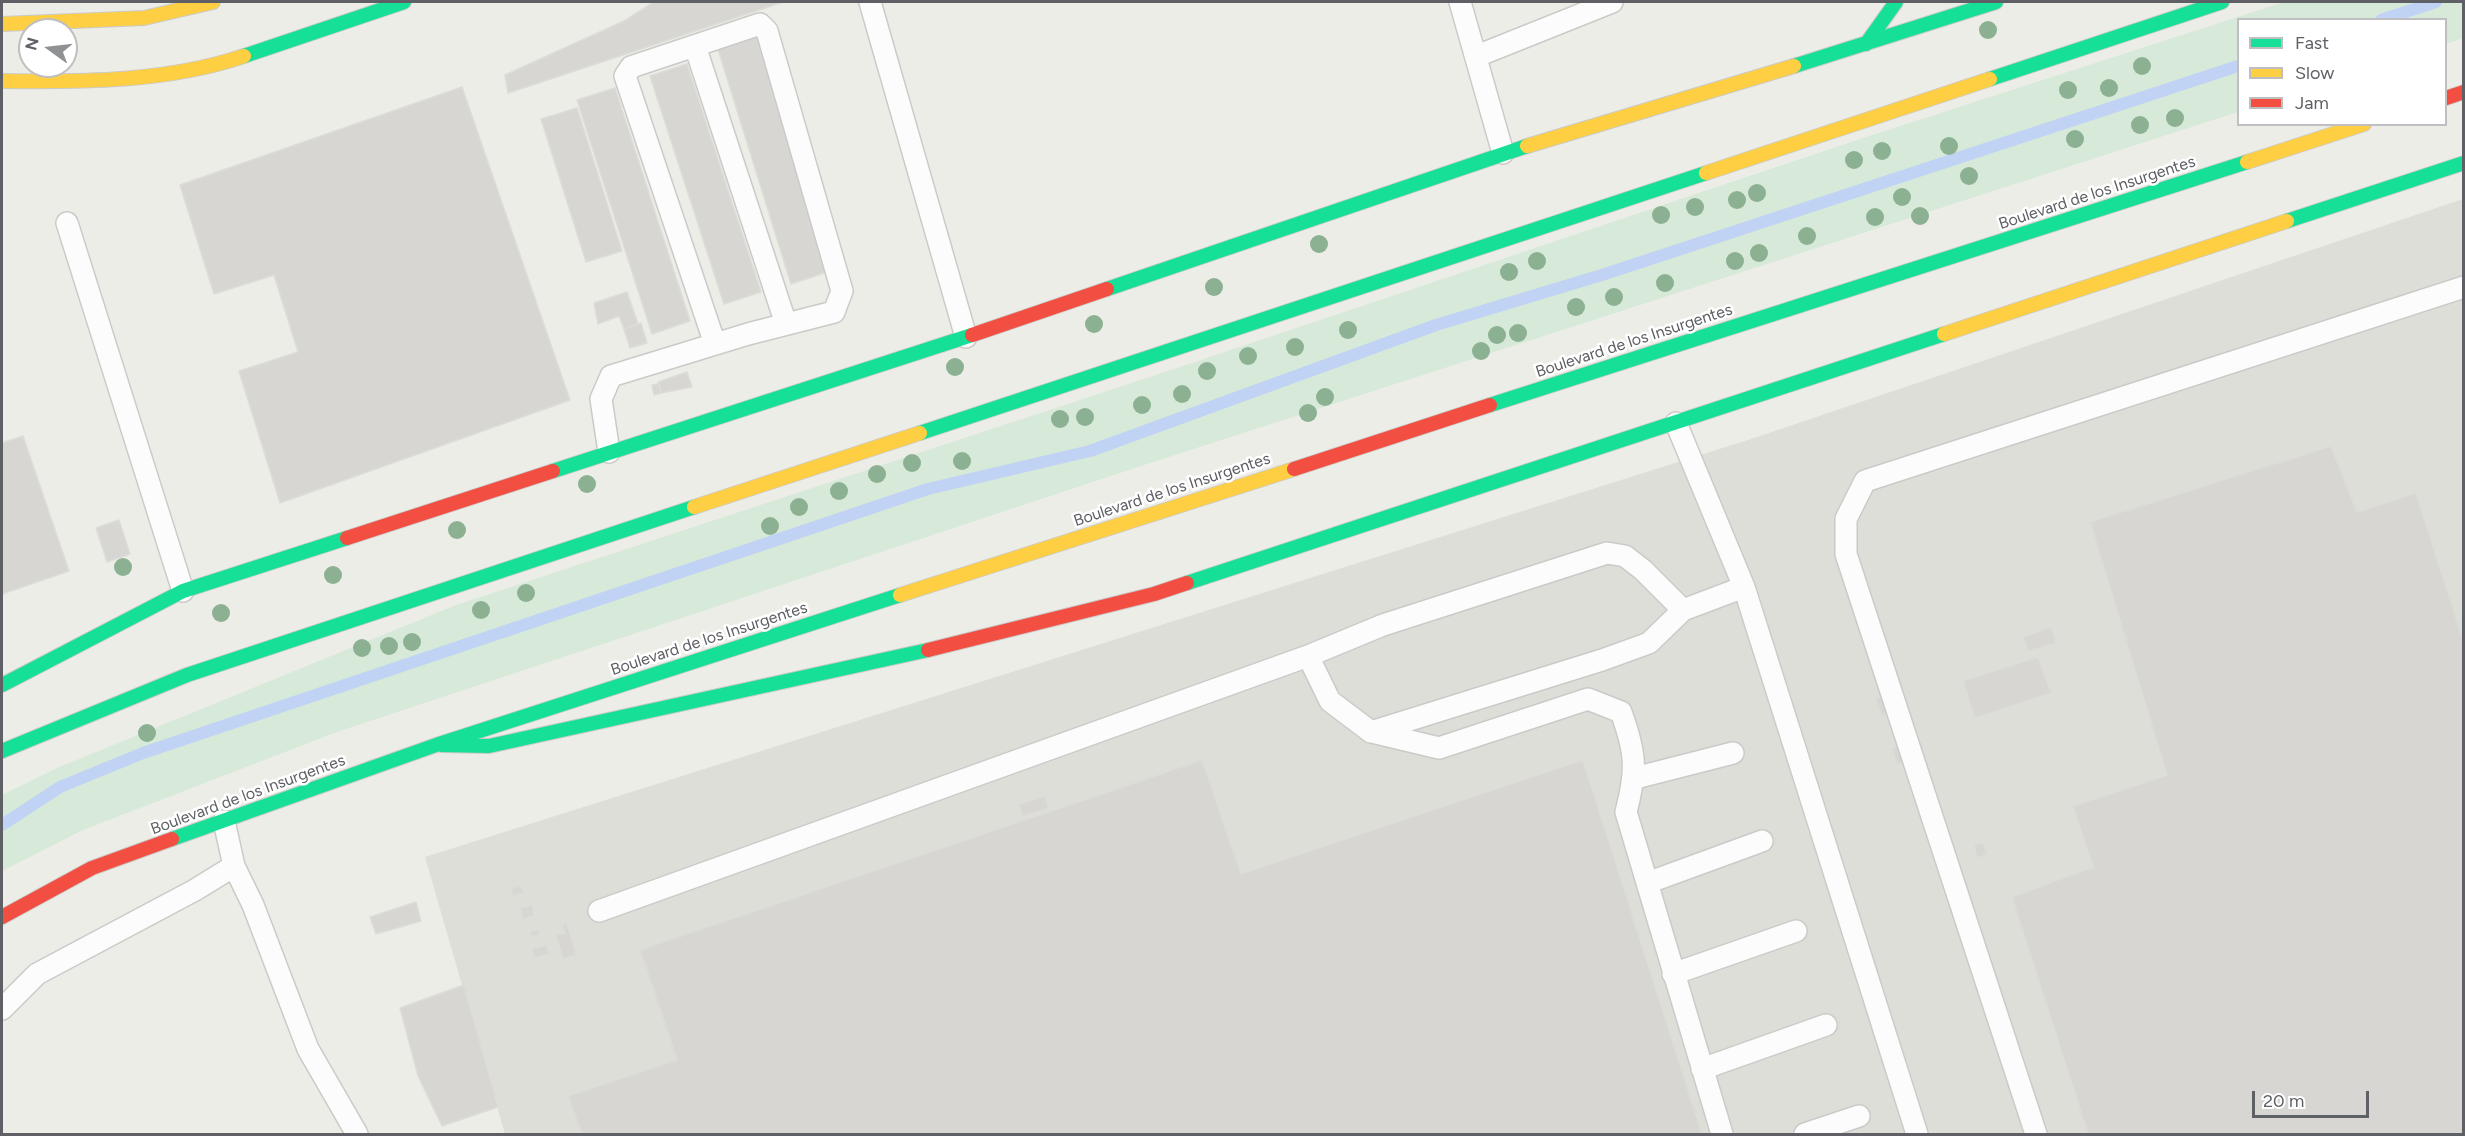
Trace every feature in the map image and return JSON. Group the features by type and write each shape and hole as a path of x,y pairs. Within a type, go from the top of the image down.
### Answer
{"main road":[{"path":"2,24 144,18 213,2"},
{"path":"2,81 94,82 210,68 404,2"},
{"path":"1866,44 1896,2"},
{"path":"2,685 183,591 966,337 1503,153 1866,44 1996,2"},
{"path":"2,751 187,675 2222,2"},
{"path":"2447,97 2463,92"},
{"name":"Boulevard de los Insurgentes","path":"2,917 92,868 436,745 2358,126"},
{"path":"436,745 489,746 784,685 989,638 1154,594 2463,163"}],"lane":[{"path":"870,2 966,337"},
{"path":"1460,2 1503,153"},
{"path":"1477,56 1612,2"},
{"path":"609,452 601,399 611,376 715,344 834,312 842,291 767,31 760,24 631,66 625,76 715,344"},
{"path":"694,46 786,324"},
{"path":"67,223 183,591"},
{"path":"2036,1134 1846,554 1846,519 1865,481 2463,287"},
{"path":"1676,423 1744,587 1917,1134"},
{"path":"599,911 1308,656 1383,625 1607,553 1625,556 1643,570 1683,610"},
{"path":"1371,732 1602,660 1649,643 1683,610 1744,587"},
{"path":"1308,656 1330,701 1371,732 1439,748 1588,699 1621,712 1632,742 1635,778 1626,812 1722,1134"},
{"path":"1635,778 1733,753"},
{"path":"224,821 234,866 253,905 308,1049 357,1134"},
{"path":"1647,883 1762,841"},
{"path":"2,1009 37,974 195,890 234,866"},
{"path":"1674,974 1796,931"},
{"path":"1702,1069 1826,1025"},
{"path":"1805,1134 1859,1116"}],"shaded area":[{"path":"2463,199 2463,1134 505,1134 425,857 1748,440"}],"green space":[{"path":"2284,2 2463,2 2463,38 2447,44 2447,18 2237,18 2237,112 1141,466 337,732 83,830 2,871 2,795 57,768 456,605 1162,373 1857,140"}],"building":[{"path":"654,2 783,2 508,93 505,75 624,21"},
{"path":"756,34 830,271 791,284 717,46"},
{"path":"687,64 761,292 724,304 650,76"},
{"path":"462,87 570,400 280,503 239,371 298,352 274,275 214,294 180,185"},
{"path":"615,88 690,321 652,334 577,100"},
{"path":"577,108 622,251 586,262 541,119"},
{"path":"627,292 638,324 624,329 619,316 598,324 594,303"},
{"path":"641,323 647,343 630,348 624,329"},
{"path":"687,372 692,387 661,393 658,382"},
{"path":"659,384 661,393 654,395 652,385"},
{"path":"23,436 69,571 2,594 2,443"},
{"path":"2331,446 2357,512 2416,493 2464,643 2464,1134 2088,1134 2012,897 2093,867 2073,806 2167,775 2090,522"},
{"path":"119,520 130,554 107,562 96,528"},
{"path":"2051,627 2056,643 2028,651 2023,637"},
{"path":"2038,657 2051,693 1975,718 1963,681"},
{"path":"1888,696 1892,712 1881,716 1876,698"},
{"path":"1902,745 1907,761 1897,765 1892,748"},
{"path":"1202,760 1241,874 1583,760 1702,1134 582,1134 568,1096 677,1060 640,950"},
{"path":"1045,796 1049,808 1023,816 1019,804"},
{"path":"1983,842 1987,855 1977,858 1974,845"},
{"path":"521,886 524,893 513,896 511,888"},
{"path":"416,902 421,921 376,934 370,917"},
{"path":"532,905 534,916 523,919 520,908"},
{"path":"567,923 576,955 563,959 556,935 565,933 562,924"},
{"path":"538,930 539,935 530,936 530,931"},
{"path":"547,945 549,954 534,958 532,949"},
{"path":"464,985 498,1107 442,1126 418,1076 400,1008"}],"waterway":[{"path":"2387,18 2436,2"},
{"path":"2,825 60,787 143,753 928,489 1090,451 1436,325 1605,274 2237,66"}],"traffic: fast":[{"path":"244,56 404,2"},
{"path":"1866,44 1896,2"},
{"path":"1794,66 1996,2"},
{"path":"1990,79 2222,2"},
{"path":"1107,289 1527,146"},
{"path":"1490,405 2247,162"},
{"path":"2287,221 2464,163"},
{"path":"920,433 1706,173"},
{"path":"1187,583 1944,334"},
{"path":"553,471 972,335"},
{"path":"2,751 187,675 694,507"},
{"path":"2,685 183,591 347,538"},
{"path":"172,839 436,745 900,595"},
{"path":"441,745 489,746 928,650"}],"traffic: slow":[{"path":"2,24 144,18 213,2"},
{"path":"2,81 94,80 155,76 215,65 244,56"},
{"path":"1527,146 1794,66"},
{"path":"1706,173 1990,79"},
{"path":"2247,162 2358,126"},
{"path":"1944,334 2287,221"},
{"path":"694,507 920,433"},
{"path":"900,595 1294,469"}],"traffic: jam":[{"path":"2447,98 2464,92"},
{"path":"972,335 1107,289"},
{"path":"1294,469 1490,405"},
{"path":"347,538 553,471"},
{"path":"928,650 1154,594 1187,583"},
{"path":"2,917 92,868 172,839"}]}
